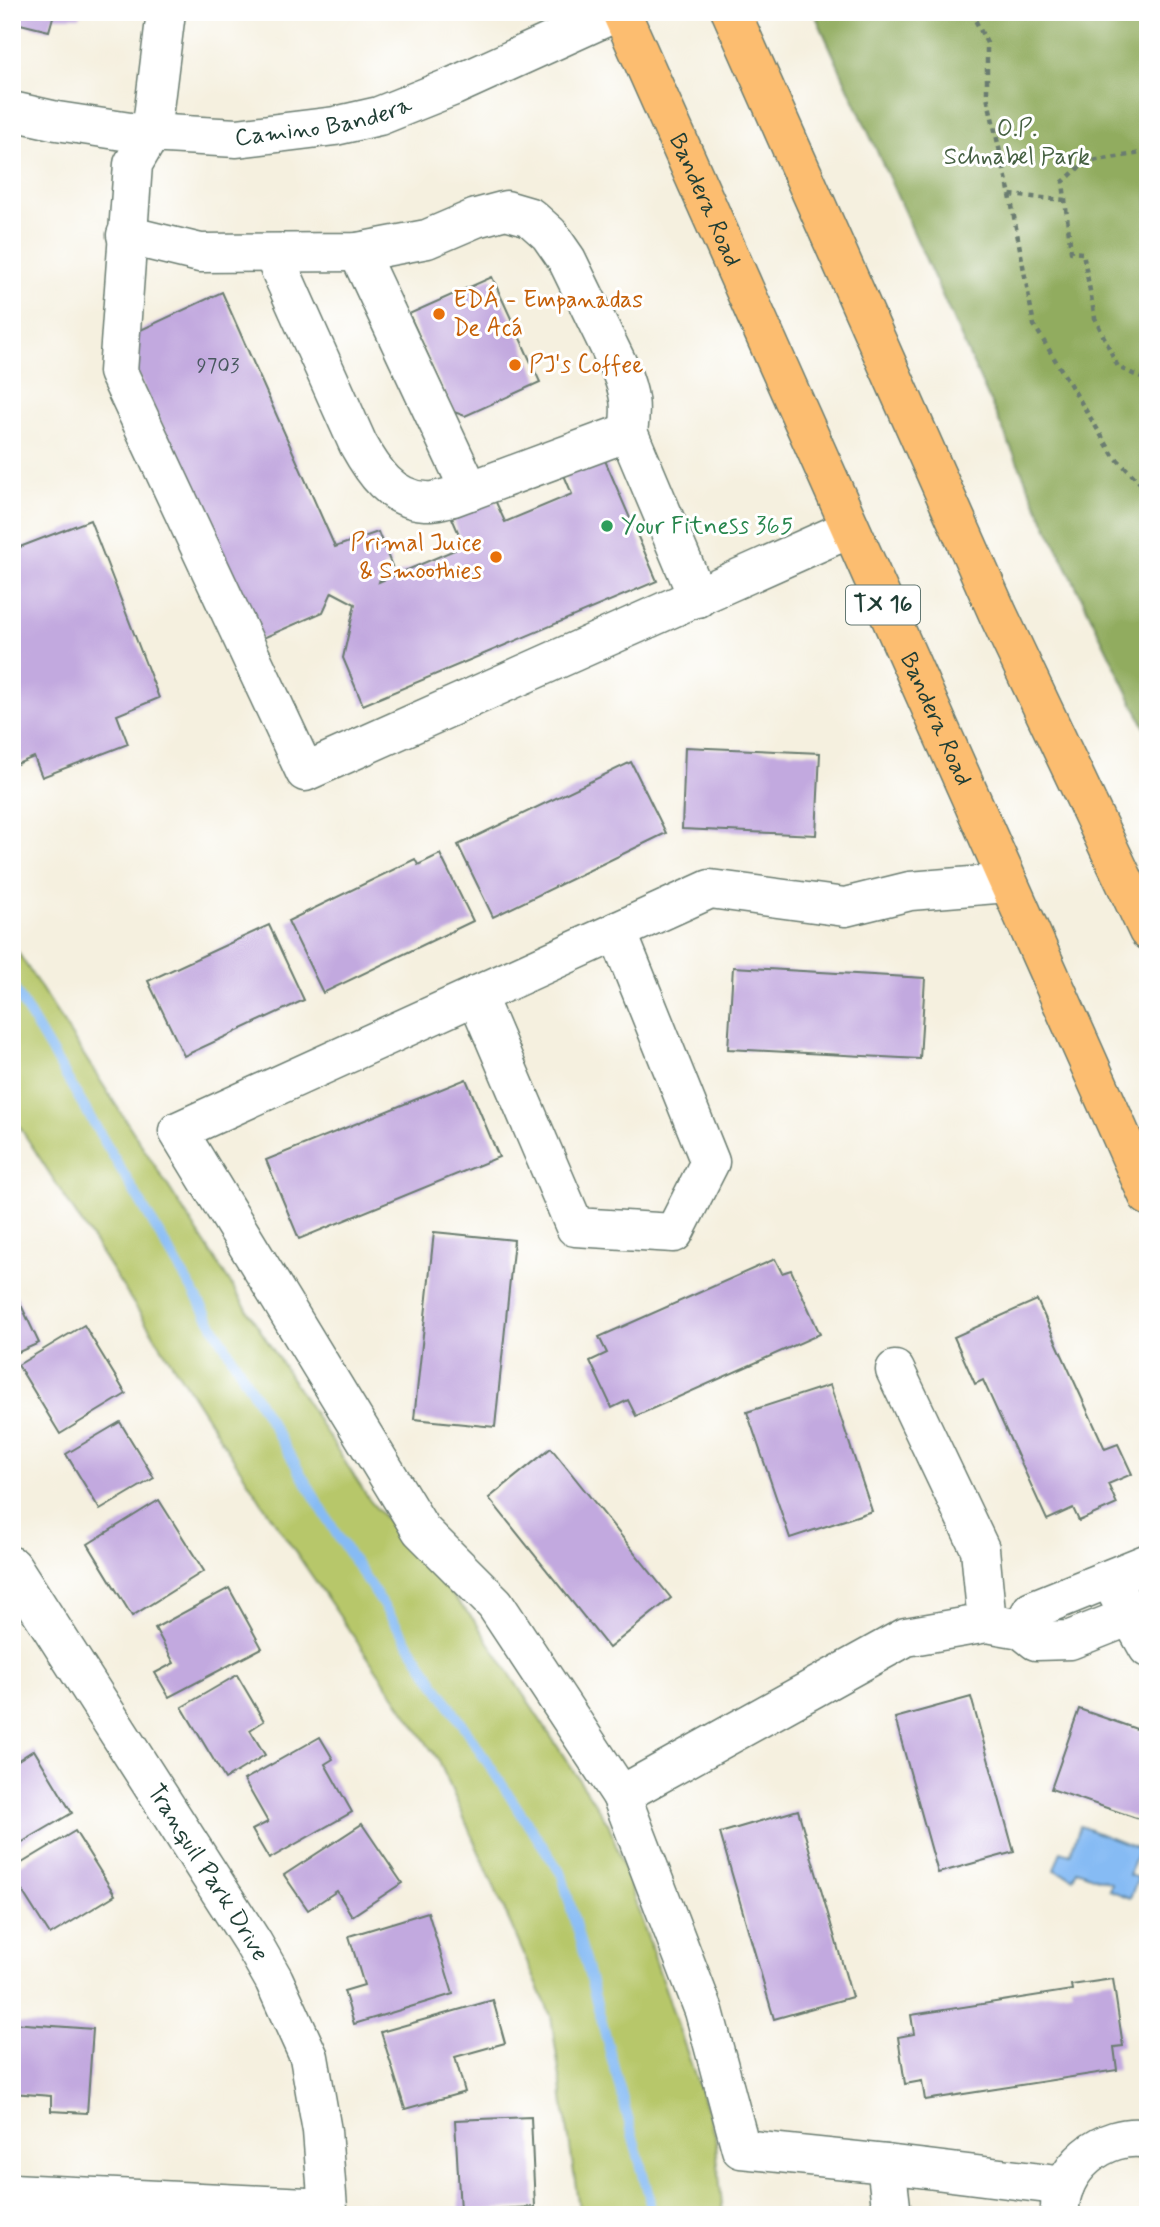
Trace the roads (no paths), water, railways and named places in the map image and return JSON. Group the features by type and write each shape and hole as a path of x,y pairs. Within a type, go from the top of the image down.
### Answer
{"main road":[{"name":"Bandera Road","path":"619,12 1148,1196"},
{"path":"732,12 998,614 1148,931"}],"street":[{"path":"166,12 151,133 133,164 118,372 305,772 849,529"},
{"name":"Camino Bandera","path":"12,111 57,121 151,133 237,138 335,126 379,116 454,86 619,12"},
{"path":"127,235 200,253 358,252 427,239 476,218 506,211 530,216 550,234 567,260 620,369 631,409 628,432 698,598"},
{"path":"358,252 470,491"},
{"path":"273,254 358,444 374,473 397,492 424,501 453,497 628,432"},
{"path":"1008,883 910,891 845,907 709,889 178,1131 421,1530 495,1604 621,1795 704,2011 741,2149 886,2164 1062,2200 1077,2165 1095,2149 1117,2140 1148,2139"},
{"path":"476,995 575,1227 674,1233 710,1162 617,931"},
{"path":"895,1370 980,1549 1004,1626 1036,1641 1070,1640 1142,1625 1110,1580"},
{"path":"621,1795 906,1637 1004,1626 1032,1610 1148,1563"},
{"name":"Tranquil Park Drive","path":"12,1566 274,1980 309,2057 322,2131 328,2208 12,2193"},
{"path":"886,2164 892,2215"}],"water":[{"path":"1080,1826 1139,1849 1129,1875 1138,1878 1130,1898 1109,1890 1111,1883 1077,1870 1073,1878 1054,1870 1061,1851 1070,1854"}],"waterway":[{"path":"12,985 340,1540 562,1875 649,2196 651,2215"}],"place":[{"name":"EDÁ - Empanadas De Acá","path":"439,314"},
{"name":"PJ's Coffee","path":"515,365"},
{"name":"Your Fitness 365","path":"607,526"},
{"name":"Primal Juice & Smoothies","path":"496,557"}],"park label":[{"name":"O.P. Schnabel Park","path":"1017,143"}]}
